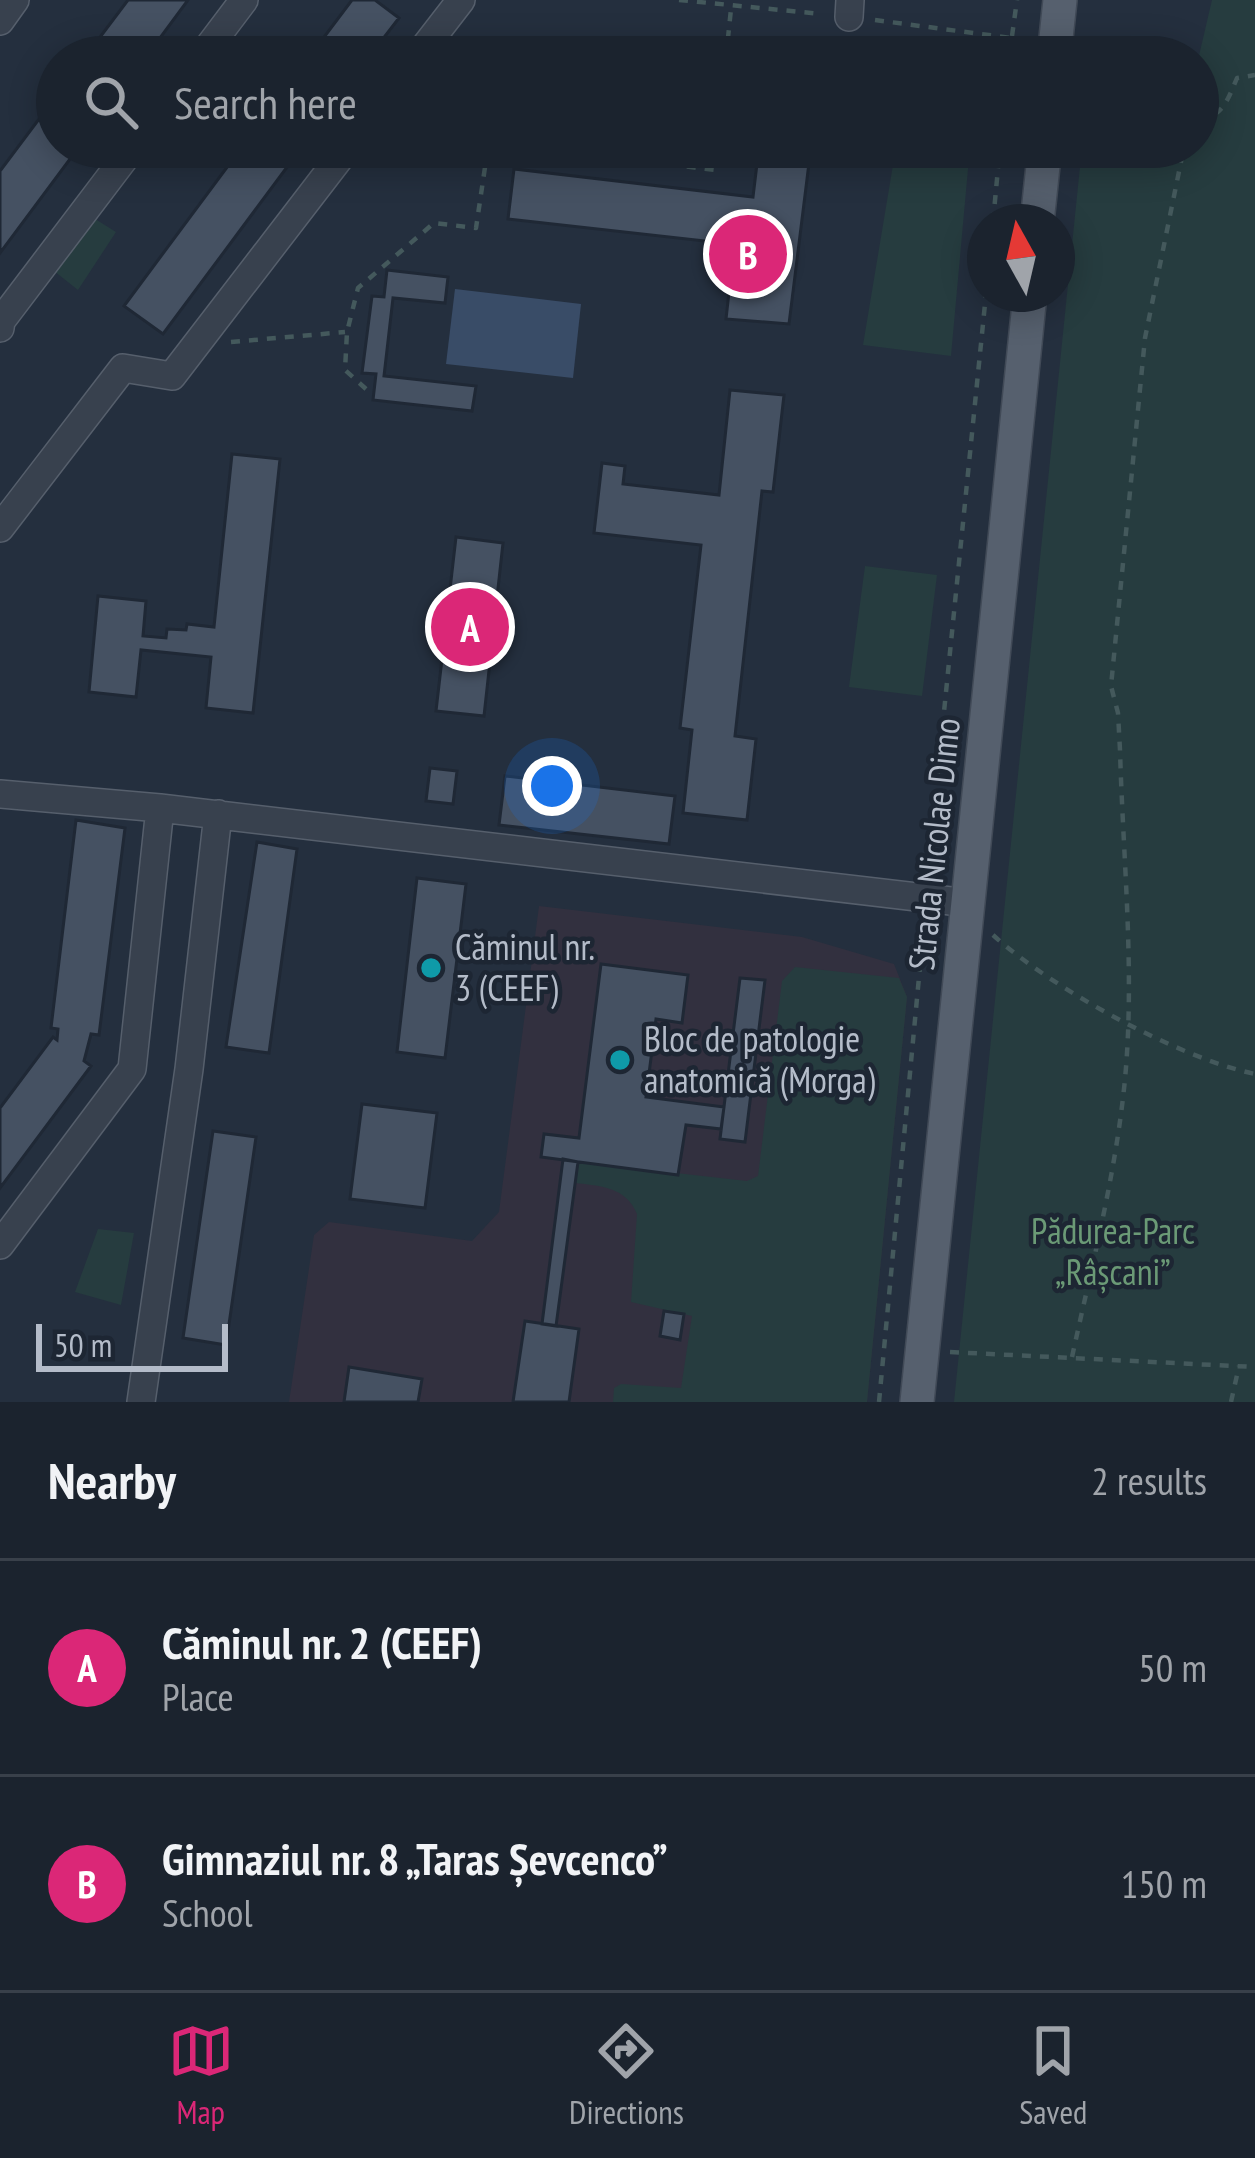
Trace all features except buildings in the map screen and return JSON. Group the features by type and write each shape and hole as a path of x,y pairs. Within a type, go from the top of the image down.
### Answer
{"main road":[{"path":"1056,36 1060,0"},
{"path":"1041,204 1049,168"},
{"name":"Strada Nicolae Dimo","path":"917,1402 976,915 1028,312"}],"lane":[{"path":"0,21 15,0"},
{"path":"217,36 244,0"},
{"path":"433,36 461,0"},
{"path":"0,328 117,168"},
{"path":"0,528 123,368 172,376 332,168"},
{"path":"0,794 218,814 926,898 976,915"},
{"path":"0,1245 132,1069 160,808"},
{"path":"141,1402 189,1069 218,814"}],"path":[{"path":"1011,36 1018,0"},
{"path":"728,36 731,6"},
{"path":"1219,111 1237,78 1255,75"},
{"path":"366,388 345,370 347,332 358,287 434,224 476,228 485,168"},
{"path":"995,204 998,168"},
{"path":"1072,1357 1114,1163 1128,1021 1120,750 1111,686 1145,338 1180,168"},
{"path":"879,1402 984,312"},
{"path":"195,345 347,332"},
{"path":"976,915 1022,962 1180,1050 1255,1074"},
{"path":"945,1352 1255,1366"},
{"path":"1232,1402 1239,1365"}],"shaded area":[{"path":"539,906 802,937 894,964 907,997 867,1402 289,1402 314,1235 329,1222 472,1241 499,1212"}],"green space":[{"name":"Pădurea-Parc „Râșcani”","path":"1212,0 1255,0 1255,1402 954,1402 1065,312 1075,312 1080,168 1219,168 1219,36 1204,36"},
{"path":"892,168 968,168 951,356 863,345"},
{"path":"92,217 116,232 78,290 54,271"},
{"path":"865,566 937,575 922,696 849,687"},
{"path":"795,967 899,978 907,997 867,1402 613,1402 614,1388 621,1384 681,1388 692,1316 631,1302 637,1214 619,1193 575,1183 578,1162 747,1181 758,1176 782,981"},
{"path":"98,1229 134,1233 121,1305 75,1292"}],"water":[{"path":"455,289 581,304 573,378 446,364"}],"place":[{"name":"Gimnaziul nr. 8 „Taras Șevcenco”","path":"748,254"},
{"name":"Căminul nr. 2 (CEEF)","path":"470,627"},
{"name":"Căminul nr. 3 (CEEF)","path":"431,968"},
{"name":"Bloc de patologie anatomică (Morga)","path":"620,1060"}]}
